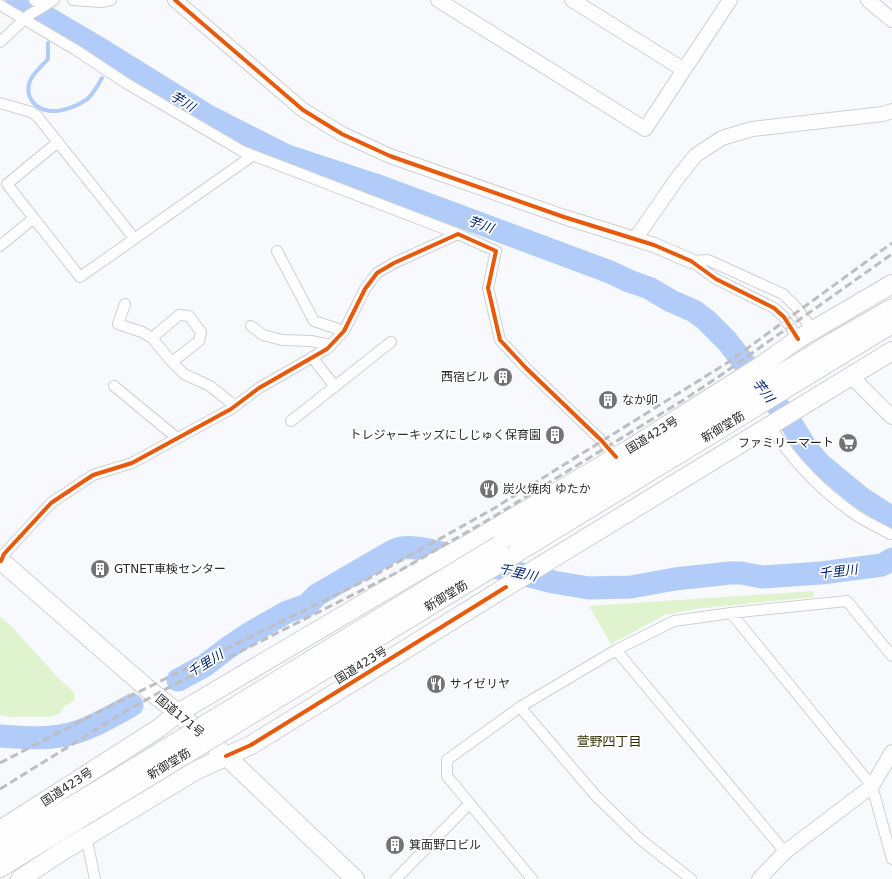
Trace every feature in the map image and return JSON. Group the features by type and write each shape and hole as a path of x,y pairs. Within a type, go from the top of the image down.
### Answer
{"highway":[{"name":"国道423号","path":"0,830 159,728 178,713 425,566 467,545 616,457 750,392 773,378 798,339 892,284"},
{"name":"新御堂筋","path":"0,868 74,814 507,550 750,392 892,308"},
{"name":"新御堂筋","path":"773,378 892,324"},
{"name":"国道423号","path":"20,879 86,836 195,771 251,745 543,564 892,351"},
{"name":"国道171号","path":"1,560 226,756 355,879"},
{"name":"新御堂筋","path":"0,850 74,814"}],"street":[{"path":"0,42 40,4 54,0"},
{"path":"74,0 101,2 111,0"},
{"path":"175,0 303,110 342,134 390,156 564,217 654,245 691,261 716,279 774,308 784,317 798,339"},
{"path":"438,0 645,129 730,0"},
{"path":"572,0 684,70"},
{"path":"868,0 892,20"},
{"path":"0,5 27,18 202,128 252,156 458,234 496,251 488,288 500,340 526,368 601,440 616,457"},
{"path":"0,102 35,114 134,238"},
{"path":"635,239 679,176 696,156 722,138 752,129 883,114 892,111"},
{"path":"58,142 7,184 80,277 252,156"},
{"path":"0,246 34,218"},
{"path":"1,560 4,554 51,503 93,475 132,463 235,406 259,388 327,349 344,331 365,289 377,273 394,263 458,234"},
{"path":"277,251 314,320 344,331"},
{"path":"691,261 708,260 783,294 797,308 808,324 816,329"},
{"path":"125,304 118,324 142,332 152,338 184,374 210,386 235,406"},
{"path":"152,338 179,315 189,316 202,332 199,341 172,362"},
{"path":"252,326 263,335 282,340 311,341 331,345"},
{"path":"291,421 391,342"},
{"path":"312,358 335,387"},
{"path":"851,376 892,417"},
{"path":"114,386 177,438"},
{"path":"772,425 796,462 830,495 854,513 890,534"},
{"path":"532,879 447,776 447,760 520,707 616,650 674,622 731,613 847,601 892,656"},
{"path":"731,613 872,786 892,859"},
{"path":"616,650 785,852"},
{"path":"520,707 596,796 641,840 691,879"},
{"path":"759,879 785,852 872,786 892,752"},
{"path":"396,879 469,804"},
{"path":"86,836 95,879"}],"green space":[{"path":"813,591 814,597 694,609 665,615 611,644 589,606"},
{"path":"0,616 14,629 59,679 73,691 75,696 74,701 65,706 59,714 50,717 11,717 0,715"}],"waterway":[{"name":"芋川","path":"17,0 100,49 208,116 287,156 384,188 610,272 649,288 671,301 694,311 706,320 727,341 791,423 805,446 819,463 860,497 892,518"},
{"name":"芋川","path":"45,18 46,22"},
{"path":"48,43 48,59 38,69 30,81 28,92 32,101 40,108 51,111 65,110 78,104 86,100 91,95 102,78"},
{"path":"111,66 116,59"},
{"name":"千里川","path":"178,680 204,666 252,632 287,612 307,605 317,595 400,548 419,548 429,550 553,582 589,588 631,587 675,579 730,573 741,573 762,577 821,573 882,565 892,559"},
{"name":"千里川","path":"0,736 39,738 68,735 91,727 132,705"}],"railway":[{"path":"0,763 108,707 366,580 493,509 727,363 892,243"},
{"path":"0,789 126,711 162,691 394,574 493,517 685,399 892,254"}],"cycle path":[{"path":"175,0 303,110 342,134 390,156 564,217 654,245 691,261 716,279 774,308 784,317 798,339"},
{"path":"1,561 4,554 51,503 93,475 132,463 231,409 259,388 327,349 344,331 365,289 377,273 394,263 458,234 496,251 488,288 500,340 526,368 601,440 616,457"},
{"path":"226,756 251,745 506,587"}],"place":[{"name":"西宿ビル","path":"503,377"},
{"name":"なか卯","path":"608,400"},
{"name":"トレジャーキッズにしじゅく保育園","path":"555,435"},
{"name":"ファミリーマート","path":"848,443"},
{"name":"炭火焼肉 ゆたか","path":"489,489"},
{"name":"GTNET車検センター","path":"100,569"},
{"name":"サイゼリヤ","path":"436,684"},
{"name":"箕面野口ビル","path":"395,845"}],"district":[{"name":"萱野四丁目","path":"609,741"}]}
